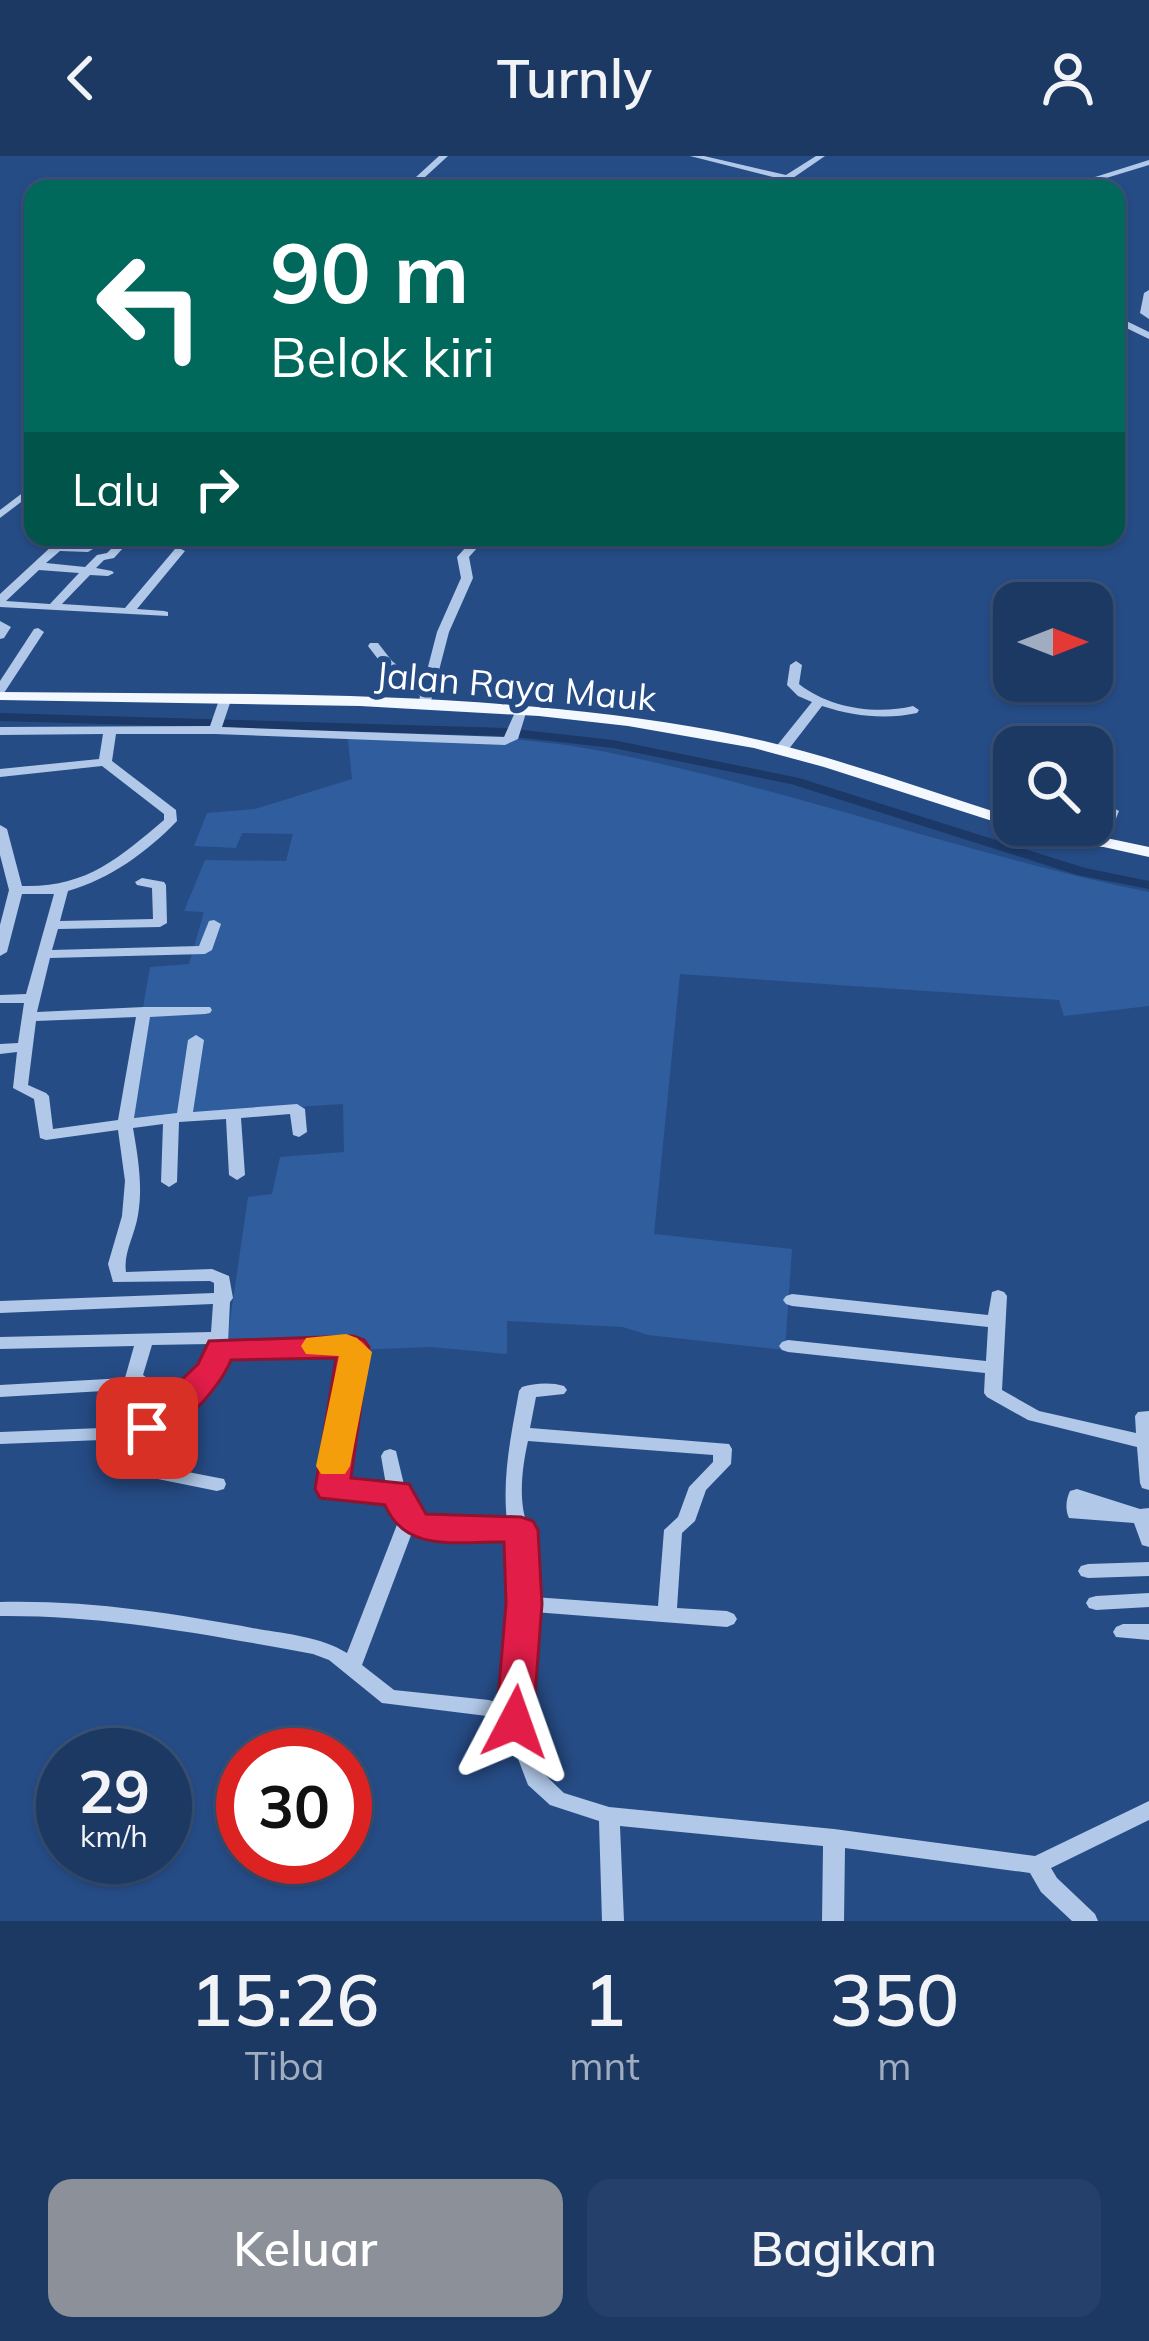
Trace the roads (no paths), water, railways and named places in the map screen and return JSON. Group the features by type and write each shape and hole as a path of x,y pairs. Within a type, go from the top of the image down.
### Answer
{"main road":[{"name":"Jalan Raya Mauk","path":"0,693 225,704 425,699 519,716 686,731 780,751 993,816"},
{"name":"Jalan Raya Mauk","path":"1112,846 1149,852"}],"street":[{"path":"417,180 444,156"},
{"path":"694,156 783,177"},
{"path":"780,180 821,156"},
{"path":"1090,180 1149,162"},
{"path":"1149,293 1145,314 1149,316"},
{"path":"0,515 24,495"},
{"path":"0,602 57,547 91,546"},
{"path":"53,607 115,546"},
{"path":"374,646 425,699 443,632 467,578 463,557 473,546"},
{"path":"128,612 179,551"},
{"path":"38,566 108,573"},
{"path":"0,602 164,614"},
{"path":"0,625 5,627 0,635"},
{"path":"0,693 38,632"},
{"path":"796,665 793,685 819,701 890,716 914,710"},
{"path":"780,751 819,701"},
{"path":"217,728 225,704"},
{"path":"0,731 217,728 505,741 514,736 519,716"},
{"path":"104,762 110,731"},
{"path":"0,773 104,762 171,813 170,821 144,844 62,889 10,898"},
{"path":"0,829 10,898 0,952"},
{"path":"51,925 160,923 159,885 142,882"},
{"path":"62,889 32,998 20,1085 41,1096 46,1135 178,1118 298,1110 299,1132"},
{"path":"46,954 205,950 214,924"},
{"path":"0,999 32,998"},
{"path":"30,1017 205,1010"},
{"path":"0,1438 128,1433 159,1421 212,1369 219,1343 223,1280 212,1275 119,1278 116,1264 130,1216 133,1181 125,1124 144,1011"},
{"path":"170,1182 178,1118 196,1040"},
{"path":"0,1049 24,1047"},
{"path":"233,1114 237,1175"},
{"path":"998,1296 993,1393 1034,1416 1145,1442"},
{"path":"0,1307 224,1298"},
{"path":"792,1300 997,1322"},
{"path":"137,1379 145,1340"},
{"path":"0,1342 145,1340 353,1347 330,1487 397,1493"},
{"path":"788,1346 991,1368"},
{"path":"0,1391 124,1385 137,1379"},
{"path":"137,1379 156,1393 159,1421 146,1460 150,1471 217,1484"},
{"path":"558,1390 528,1391 511,1465 521,1530 524,1604 515,1722 535,1779 556,1799 609,1816 1037,1864 1149,1810"},
{"path":"1144,1416 1149,1483"},
{"path":"520,1434 723,1448 722,1464 698,1487 686,1521 673,1529 667,1613"},
{"path":"390,1456 408,1519 427,1528 521,1530"},
{"path":"1145,1515 1149,1540"},
{"path":"352,1666 408,1519"},
{"path":"1088,1570 1149,1569"},
{"path":"1096,1603 1149,1600"},
{"path":"524,1604 728,1619"},
{"path":"0,1609 66,1606 121,1611 315,1647 352,1666 374,1688 405,1702 489,1708 515,1722"},
{"path":"1123,1632 1149,1632"},
{"path":"609,1816 613,1921"},
{"path":"833,1921 834,1838"},
{"path":"1037,1864 1049,1885 1087,1921"}],"waterway":[{"path":"0,717 506,732 613,744 794,781 1082,872 1149,885"}]}
